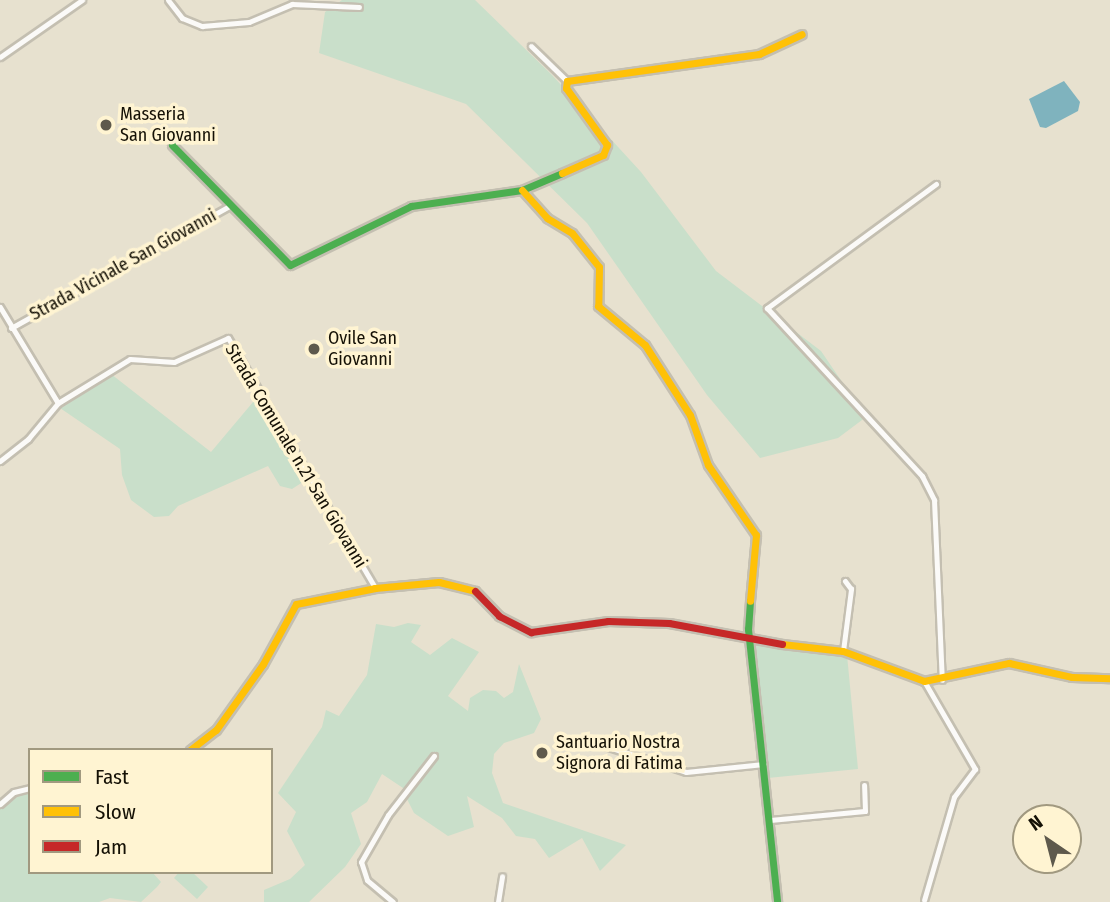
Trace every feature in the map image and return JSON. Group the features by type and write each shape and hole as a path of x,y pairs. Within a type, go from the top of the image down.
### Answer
{"street":[{"path":"0,57 82,0"},
{"path":"168,0 182,18 202,26 249,22 292,4 359,7"},
{"path":"567,81 759,54 802,34"},
{"path":"531,46 567,81"},
{"path":"172,145 235,205 290,265 411,206 522,190 530,184 573,171 608,150 599,129 566,88 567,81"},
{"path":"936,184 767,308 922,476 934,500 942,680"},
{"path":"522,190 547,218 572,233 599,267 602,276 598,306 645,345 685,407 708,465 754,531 747,618 752,640 777,902"},
{"name":"Strada Vicinale San Giovanni","path":"11,328 235,205"},
{"path":"0,307 58,403"},
{"name":"Strada Comunale n.21 San Giovanni","path":"0,461 28,439 58,403 130,359 174,362 228,338 375,588"},
{"path":"843,651 851,589 845,581"},
{"path":"193,748 216,730 263,664 296,604 375,588 439,582 475,591 499,616 531,632 608,621 669,623 752,640 843,651 924,681 942,680 1009,663 1072,677 1110,678"},
{"path":"924,681 975,769 954,797 924,900"},
{"path":"584,739 686,772 764,764"},
{"path":"393,902 367,880 361,862 388,815 434,756"},
{"path":"769,820 865,811 864,785"},
{"path":"0,804 14,792 28,788"},
{"path":"498,902 502,876"}],"green space":[{"path":"342,0 475,0 552,75 641,172 716,271 821,351 866,417 838,438 760,458 707,395 587,223 466,104 319,53 325,12"},
{"path":"111,374 211,452 258,396 309,478 292,489 280,486 268,466 178,506 169,516 154,517 131,500 122,475 120,449 60,408"},
{"path":"408,623 421,625 411,642 430,655 452,638 479,652 448,696 468,711 470,698 483,690 496,691 504,698 513,692 519,664 541,719 534,733 504,743 494,754 492,773 503,803 626,845 600,871 582,838 549,858 535,839 516,836 502,818 467,796 474,827 448,836 414,813 406,797 409,792 382,774 367,802 351,813 361,844 345,867 309,902 264,902 264,890 290,879 305,865 287,831 296,812 278,793 322,727 326,710 339,716 367,675 376,624 394,627"},
{"path":"752,641 847,655 858,769 768,778"},
{"path":"28,791 28,874 154,874 161,882 141,902 110,898 99,902 0,902 0,806"},
{"path":"177,874 194,874 208,887 197,899 174,878"}],"water":[{"path":"1064,81 1080,102 1078,111 1046,128 1040,127 1029,99"}],"traffic: fast":[{"path":"172,145 290,265 411,206 522,190 562,173"},
{"path":"750,601 748,629 777,902"}],"traffic: slow":[{"path":"562,173 603,155 607,145 566,88 567,81 759,54 802,34"},
{"path":"522,190 547,218 572,233 599,267 598,306 645,345 690,415 708,465 756,535 750,601"},
{"path":"193,748 216,730 263,664 296,604 375,588 439,582 475,591"},
{"path":"782,644 843,651 924,681 1009,663 1072,677 1110,678"}],"traffic: jam":[{"path":"475,591 499,616 531,632 608,621 669,623 782,644"}],"place":[{"name":"Masseria San Giovanni","path":"106,125"},
{"name":"Ovile San Giovanni","path":"314,349"},
{"name":"Santuario Nostra Signora di Fatima","path":"542,753"}]}
